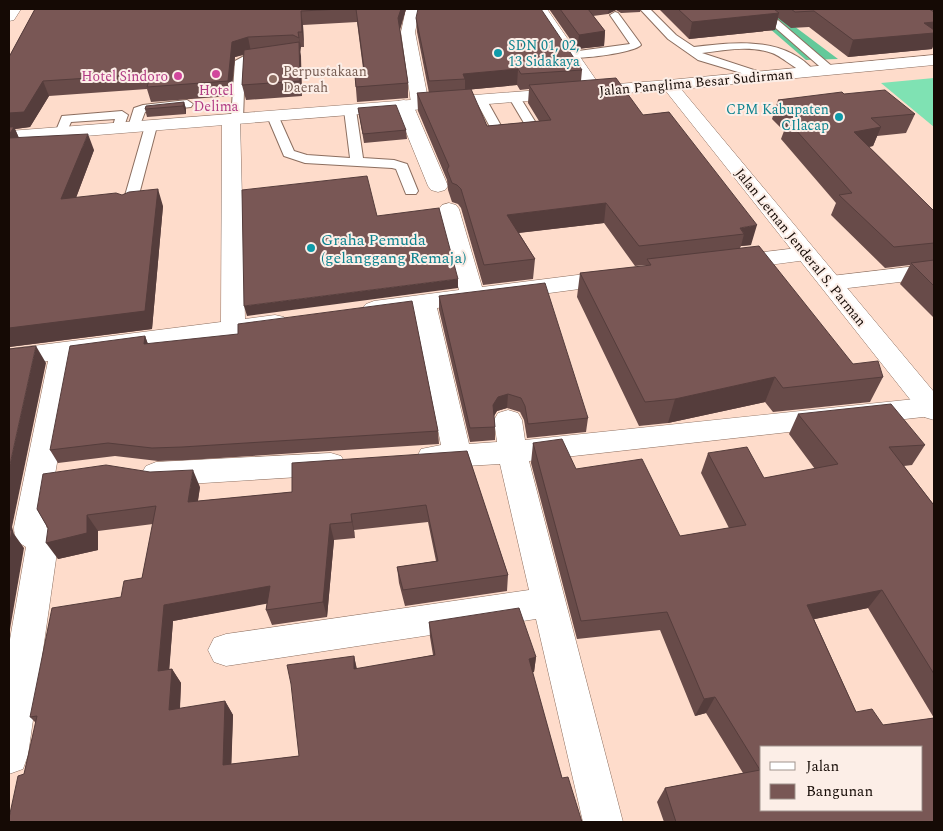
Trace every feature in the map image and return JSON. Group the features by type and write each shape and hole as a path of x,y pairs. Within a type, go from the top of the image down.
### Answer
{"street":[{"path":"9,17 14,9"},
{"path":"414,9 408,32 412,105 438,186"},
{"path":"540,9 595,90"},
{"name":"Jalan Panglima Besar Sudirman","path":"9,137 669,85 933,62"},
{"name":"Jalan Letnan Jenderal S. Parman","path":"669,85 933,408"},
{"path":"233,329 234,119"},
{"path":"449,210 473,296"},
{"path":"711,265 806,254"},
{"path":"831,283 934,271"},
{"path":"355,312 635,274"},
{"path":"424,303 457,455"},
{"path":"9,358 297,320"},
{"path":"9,755 42,545 39,540 30,534 54,477 63,352"},
{"path":"407,459 512,452 933,408"},
{"path":"508,420 512,452 603,822"},
{"path":"133,470 158,475 188,474 358,462"},
{"path":"226,650 549,602"}],"lane":[{"path":"645,9 672,37 702,58 762,76"},
{"path":"759,9 830,70"},
{"path":"571,55 629,48 636,45 615,15"},
{"path":"690,51 730,46 772,49 788,56 810,72"},
{"path":"234,119 240,61 251,57 277,55"},
{"path":"481,99 500,135 535,131 514,96"},
{"path":"129,206 134,127 138,111 143,108 187,104"},
{"path":"350,110 357,162"},
{"path":"273,116 289,153 305,159 384,163 402,167 411,191"}],"green space":[{"path":"780,9 782,17 838,59 806,60 769,28"},
{"path":"934,78 934,127 881,83"}],"building":[{"path":"35,9 341,9 301,11 302,32 298,32 299,38 293,35 248,37 232,42 228,81 147,87 151,74 43,81 24,112 9,113 9,57"},
{"path":"356,9 401,9 398,18 408,83 356,87 355,76 365,76"},
{"path":"418,9 541,9 582,70 521,74 518,69 463,74 465,79 429,81 416,18"},
{"path":"560,9 588,9 605,31 579,35"},
{"path":"678,9 774,9 779,13 692,22"},
{"path":"791,9 929,9 934,12 934,22 924,23 934,30 934,33 853,40 814,11 795,12"},
{"path":"299,42 300,81 242,85 244,50"},
{"path":"616,78 643,115 669,112 757,225 740,228 744,234 639,246 606,203 507,215 535,259 484,265 461,189 452,183 447,170 449,166 417,93 471,89 487,126 551,120 529,85"},
{"path":"885,90 915,114 871,118 881,127 854,132 934,210 934,243 894,247 839,195 852,193 787,120 797,119 778,100 842,92 844,94"},
{"path":"184,102 183,106 145,109 146,106"},
{"path":"396,105 406,130 363,134 358,108"},
{"path":"9,127 14,127 9,135"},
{"path":"88,134 61,199 116,193 122,195 129,192 158,189 145,311 9,328 9,138"},
{"name":"Graha Pemuda (gelanggang Remaja)","path":"367,176 377,216 439,208 458,279 244,306 242,190"},
{"path":"759,246 853,364 878,361 883,377 783,388 775,377 675,399 645,402 580,273 651,265 647,259"},
{"path":"934,260 934,286 911,263"},
{"path":"545,283 588,418 528,424 525,406 521,398 508,394 498,397 493,405 495,427 470,428 439,296"},
{"path":"412,301 438,431 182,447 152,448 108,443 50,450 70,346 145,336 144,344 238,334 238,324"},
{"path":"36,346 9,469 9,349"},
{"path":"891,404 925,445 889,447 934,504 934,674 882,590 807,605 856,712 872,709 883,725 934,718 934,822 676,822 665,788 760,770 715,697 704,699 667,612 581,621 533,443 562,439 576,469 642,459 680,536 746,525 708,453 747,447 764,478 838,464 798,414"},
{"path":"467,451 508,575 403,590 397,567 438,561 426,505 351,514 352,522 330,524 323,602 266,610 270,586 164,605 158,671 172,669 169,710 225,701 223,765 299,756 287,665 354,656 354,669 435,655 429,622 519,608 536,657 529,659 562,778 568,777 582,822 9,822 18,776 24,774 37,716 30,717 52,608 121,597 124,581 142,578 156,506 87,515 87,533 46,543 48,528 37,509 43,474 106,465 150,472 193,470 188,502 292,492 292,463"},
{"path":"9,529 12,531 9,546"}],"place":[{"name":"SDN 01, 02, 13 Sidakaya","path":"498,53"},
{"name":"Hotel Delima","path":"216,74"},
{"name":"Hotel Sindoro","path":"178,76"},
{"name":"Perpustakaan Daerah","path":"273,79"},
{"name":"CPM Kabupaten CIlacap","path":"839,117"},
{"name":"Graha Pemuda (gelanggang Remaja)","path":"311,248"}]}
